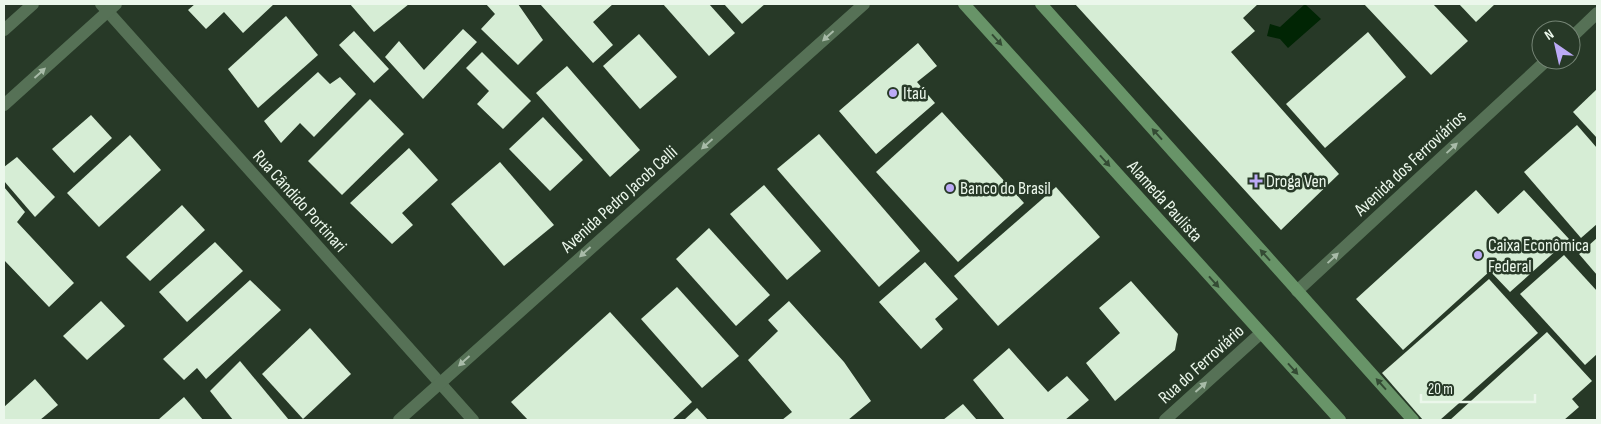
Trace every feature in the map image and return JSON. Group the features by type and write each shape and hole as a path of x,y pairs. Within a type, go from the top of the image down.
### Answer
{"main road":[{"name":"Alameda Paulista","path":"964,4 1340,420"},
{"path":"1041,4 1414,420"}],"street":[{"path":"4,30 33,4"},
{"name":"Avenida Pedro Jacob Celli","path":"398,420 864,4"},
{"path":"4,105 108,6"},
{"name":"Rua Cândido Portinari","path":"108,6 473,420"},
{"path":"1581,28 1597,13"},
{"name":"Avenida dos Ferroviários","path":"1297,291 1536,70"},
{"name":"Rua do Ferroviário","path":"1165,420 1261,333"}],"shaded area":[{"path":"1305,4 1321,19 1288,48 1280,39 1267,36 1270,24 1280,27"}],"building":[{"path":"195,4 274,4 243,33 224,12 206,29 188,10"},
{"path":"350,4 409,4 374,32"},
{"path":"486,4 518,4 543,40 518,65 481,29 495,14"},
{"path":"540,4 613,4 593,22 613,45 593,63"},
{"path":"663,4 709,4 735,33 709,56"},
{"path":"724,4 765,4 742,24"},
{"path":"1075,4 1258,4 1243,18 1255,31 1231,52 1339,174 1281,230"},
{"path":"1364,4 1433,4 1468,41 1431,75"},
{"path":"1459,4 1495,4 1476,22"},
{"path":"286,16 318,55 258,108 228,69"},
{"path":"463,29 477,42 423,99 385,57 399,41 424,70"},
{"path":"354,31 389,69 374,83 339,45"},
{"path":"1368,32 1406,77 1325,148 1286,104"},
{"path":"639,34 677,77 640,109 603,66"},
{"name":"Itaú","path":"918,43 937,66 917,82 935,103 876,154 839,111"},
{"path":"482,52 531,101 503,129 477,104 489,91 466,68"},
{"path":"567,66 640,150 610,177 536,93"},
{"path":"318,72 330,84 340,77 356,94 314,137 300,123 281,143 264,121"},
{"path":"1597,89 1597,138 1573,112"},
{"path":"370,99 404,134 342,195 308,161"},
{"name":"Banco do Brasil","path":"942,112 1024,203 958,262 876,172"},
{"path":"91,115 112,138 74,173 52,149"},
{"path":"543,117 583,160 550,191 509,149"},
{"path":"1577,125 1597,148 1597,224 1581,238 1524,172"},
{"path":"819,134 920,251 879,287 777,169"},
{"path":"130,135 161,170 99,227 67,193"},
{"path":"409,148 438,180 402,213 413,225 392,244 350,203"},
{"path":"17,157 55,197 35,217 4,181 4,167"},
{"path":"500,162 554,225 504,266 451,204"},
{"path":"764,185 821,251 787,280 730,214"},
{"path":"4,187 25,212 17,222 74,283 49,307 4,260"},
{"path":"1056,187 1100,237 998,326 954,276"},
{"name":"Caixa Econômica Federal","path":"1476,190 1498,214 1524,190 1569,239 1510,292 1490,271 1403,350 1356,299"},
{"path":"182,205 205,230 150,281 126,257"},
{"path":"709,228 770,295 736,326 676,259"},
{"path":"1597,238 1597,275 1579,254"},
{"path":"215,242 243,271 187,322 159,292"},
{"path":"1564,255 1597,291 1597,354 1585,365 1520,294"},
{"path":"925,262 958,299 935,319 943,329 921,349 879,302"},
{"path":"1489,279 1538,333 1440,420 1423,420 1382,373"},
{"path":"250,280 281,310 206,379 197,368 184,380 163,359"},
{"path":"1131,281 1178,334 1175,350 1115,401 1086,363 1120,333 1099,308"},
{"path":"677,287 739,356 702,388 641,319"},
{"path":"101,301 125,326 87,360 63,336"},
{"path":"789,301 844,362 871,401 848,420 782,420 792,412 748,360 778,331 768,320"},
{"path":"610,312 692,402 672,420 528,420 511,402"},
{"path":"310,328 351,374 303,419 262,374"},
{"path":"1547,332 1592,381 1572,399 1579,407 1564,420 1450,420"},
{"path":"1009,348 1048,392 1067,376 1089,400 1065,420 1005,420 973,380"},
{"path":"240,361 289,420 233,420 210,391"},
{"path":"35,379 58,405 40,420 4,420 4,407"},
{"path":"184,397 203,420 158,420"},
{"path":"963,404 977,420 943,420"},
{"path":"697,408 708,420 684,420"}],"place":[{"name":"Itaú","path":"893,93"},
{"name":"Droga Ven","path":"1256,181"},
{"name":"Banco do Brasil","path":"950,188"},
{"name":"Caixa Econômica Federal","path":"1478,255"}]}
